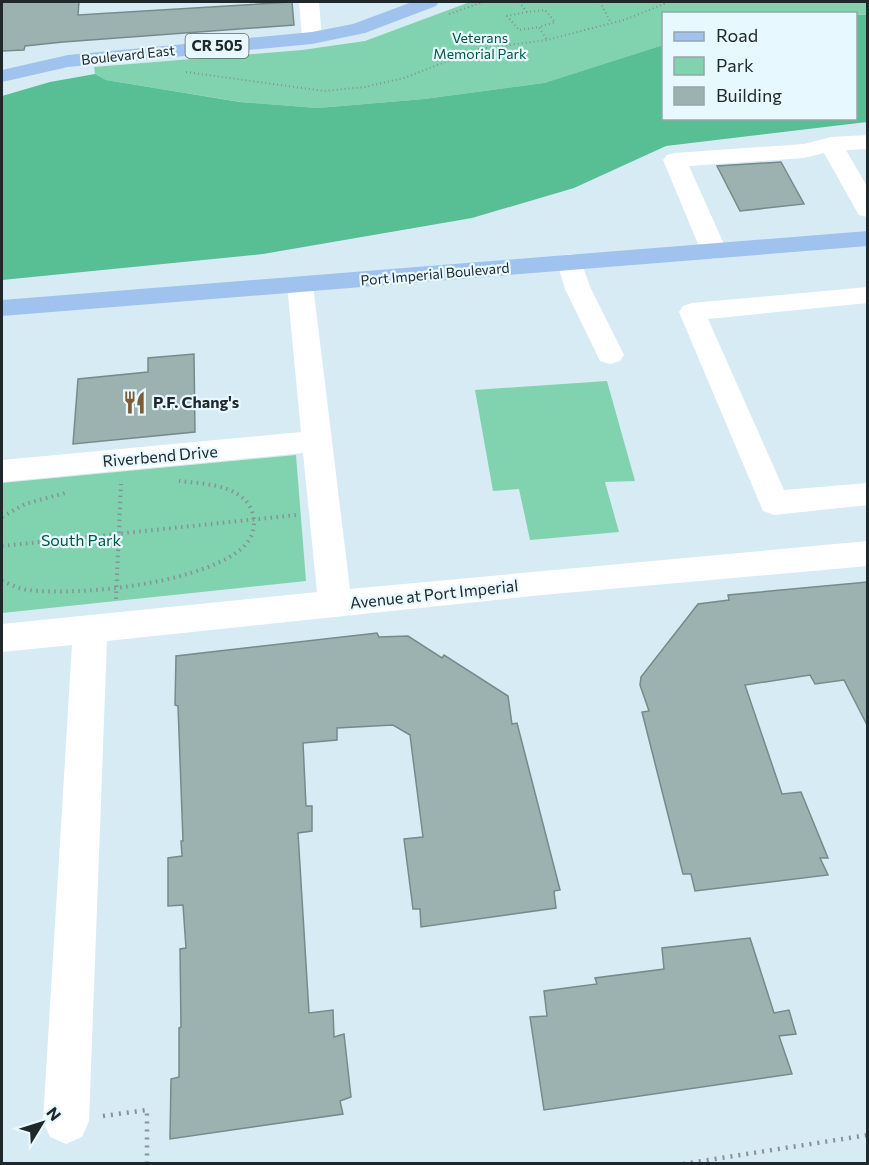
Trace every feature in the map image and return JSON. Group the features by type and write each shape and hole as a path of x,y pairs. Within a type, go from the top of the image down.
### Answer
{"main road":[{"name":"Boulevard East","path":"2,76 68,61 312,38 435,10"},
{"name":"Port Imperial Boulevard","path":"2,309 867,238"}],"street":[{"path":"309,2 312,38"},
{"path":"714,251 675,160 804,151 831,144 867,142"},
{"path":"831,144 858,177 867,210"},
{"path":"570,262 578,289 610,355"},
{"path":"300,285 335,605"},
{"path":"867,295 692,312 774,503 867,494"},
{"name":"Riverbend Drive","path":"2,471 122,478 318,441"},
{"name":"Avenue at Port Imperial","path":"2,638 542,582 867,553"},
{"path":"66,1121 103,627"}],"path":[{"path":"435,10 483,2"},
{"path":"519,2 527,12"},
{"path":"600,2 611,23"},
{"path":"182,72 324,91 365,87 404,78 442,62 496,45 547,40 611,23 664,4 663,2"},
{"path":"819,2 837,2"},
{"path":"544,10 555,22 519,30 507,16 527,12 544,10"},
{"path":"539,27 547,40"},
{"path":"103,627 116,586 122,478"},
{"path":"2,581 25,590 69,591 116,586 181,574 219,563 244,547 255,532 251,508 240,495 211,484 177,481"},
{"path":"2,518 25,504 76,490"},
{"path":"2,546 326,512"},
{"path":"66,1121 147,1110 147,1164"},
{"path":"682,1164 867,1135"}],"green space":[{"name":"Veterans Memorial Park","path":"470,2 867,2 867,15 857,14 857,12 662,12 662,45 544,83 424,99 318,108 241,102 106,80 95,74 94,67 302,50 365,41"},
{"path":"857,14 867,15 867,122 666,146 574,188 472,218 263,254 2,280 2,96 50,82 95,74 106,80 240,102 318,108 424,99 544,83 662,45 662,120 857,120"},
{"path":"607,381 635,481 605,482 619,532 530,540 519,489 493,491 475,390"},
{"name":"South Park","path":"296,455 306,581 2,613 2,483"}],"building":[{"path":"2,2 79,2 78,15 292,2 294,25 63,42 25,46 24,50 2,51"},
{"path":"781,162 804,204 740,211 717,166"},
{"name":"P.F. Chang's","path":"194,354 195,432 73,444 78,379 148,372 148,358"},
{"path":"867,582 867,725 844,680 815,684 810,675 745,685 782,794 801,792 828,858 820,858 828,875 695,891 691,874 683,874 642,712 649,711 640,685 641,677 698,604 729,600 728,595"},
{"path":"377,633 379,637 408,636 442,658 444,655 508,696 512,724 517,723 560,890 554,891 556,908 421,927 420,909 413,909 404,839 423,837 410,735 393,725 337,728 337,740 303,743 306,806 312,806 312,831 298,833 309,1013 333,1010 334,1037 344,1034 351,1097 340,1101 343,1114 170,1139 171,1079 179,1077 180,949 186,948 183,905 168,906 168,858 182,856 181,841 183,841 178,706 175,705 176,656"},
{"path":"750,938 774,1013 789,1010 796,1034 779,1036 792,1074 544,1110 530,1017 547,1016 544,991 597,984 595,978 664,969 662,948"}],"place":[{"name":"P.F. Chang's","path":"135,402"}]}
